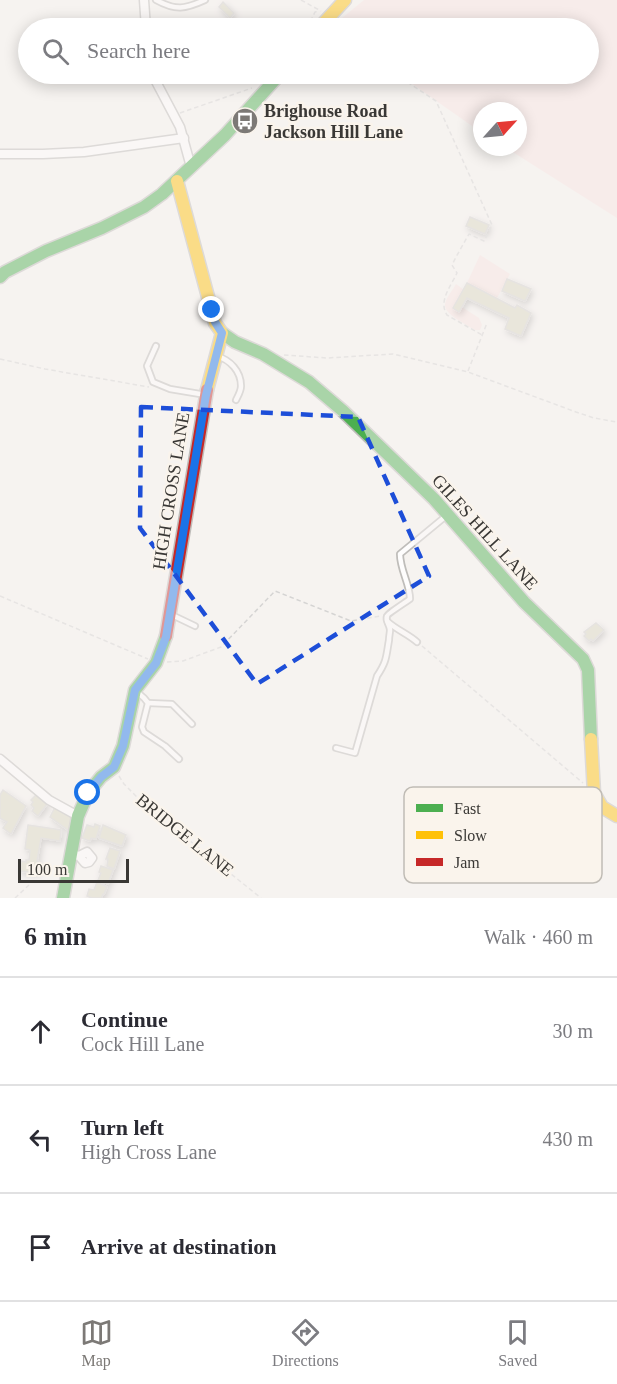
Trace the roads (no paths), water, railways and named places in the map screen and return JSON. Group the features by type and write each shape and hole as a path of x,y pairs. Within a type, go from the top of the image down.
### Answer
{"street":[{"path":"146,0 146,18"},
{"path":"328,18 345,0"},
{"path":"157,84 180,127 191,167"},
{"path":"0,277 5,272 46,251 102,228 144,207 177,181 225,135 271,84"},
{"path":"0,154 84,152 183,138"},
{"path":"177,181 215,322 222,333"},
{"name":"HIGH CROSS LANE","path":"78,816 88,793 101,777 114,767 123,746 135,690 156,663 166,637 206,395 222,333"},
{"name":"GILES HILL LANE","path":"222,333 235,342 263,354 318,389 448,514 524,602 583,659 588,670 594,787"},
{"path":"0,759 49,800 78,816 75,855 63,898"},
{"name":"GILES HILL LANE","path":"602,807 617,816"}],"lane":[{"path":"156,0 178,8 188,7 205,0"},
{"path":"156,346 147,366 153,382 170,389 206,395"},
{"path":"217,356 228,361 238,374 241,386 236,400"},
{"path":"386,618 390,612 410,599 400,554 448,514"},
{"path":"169,614 195,626"},
{"path":"386,618 396,629 417,642"},
{"path":"336,748 355,753 377,676 388,655 390,630 386,618"},
{"path":"135,690 148,703 172,704 192,724"},
{"path":"148,703 142,721 144,732 179,759"}],"place":[{"name":"Brighouse Road Jackson Hill Lane","path":"245,121"}]}
